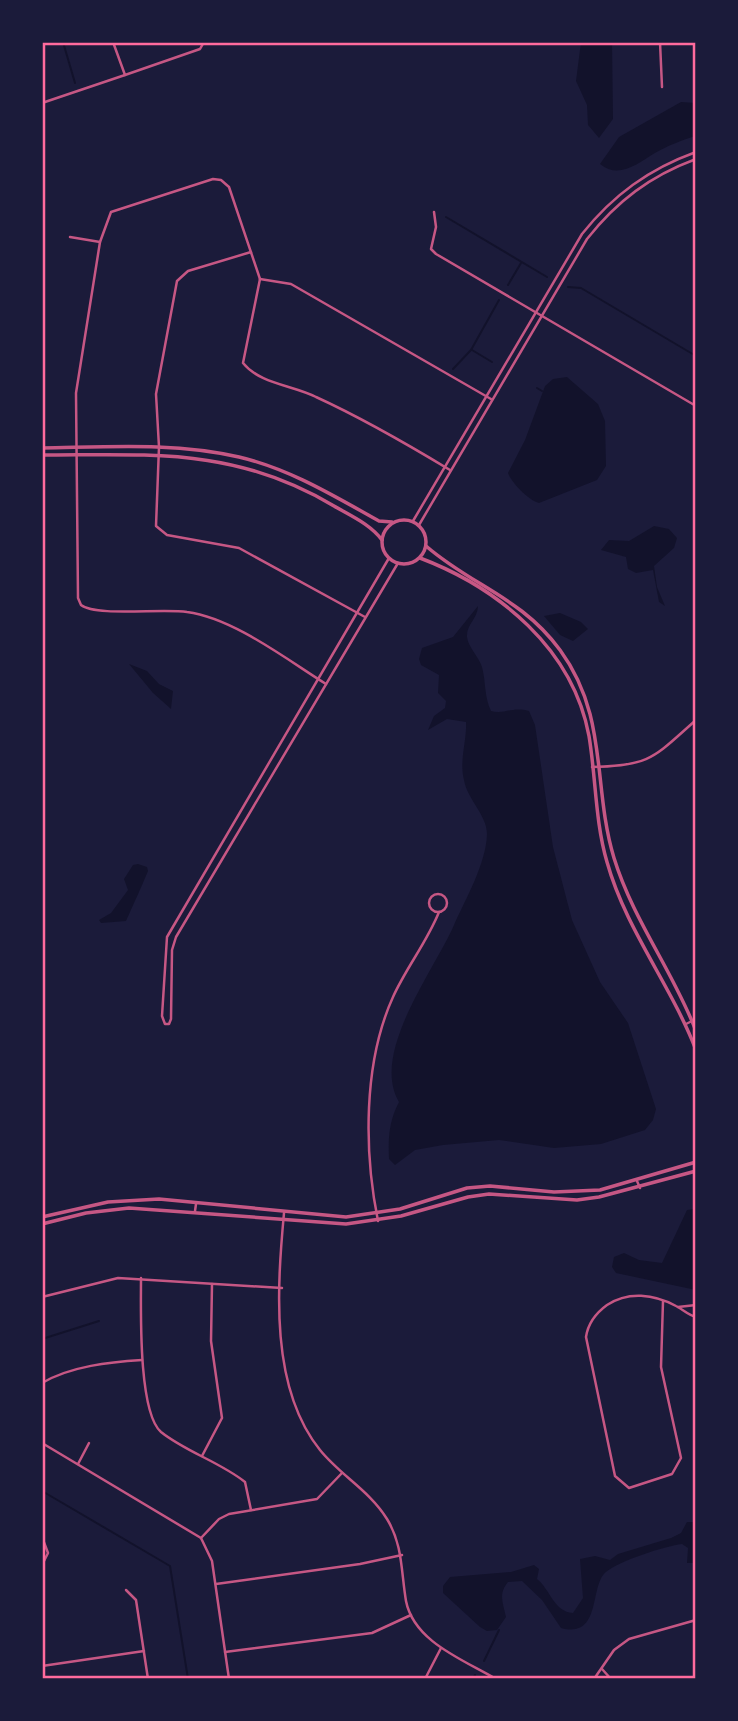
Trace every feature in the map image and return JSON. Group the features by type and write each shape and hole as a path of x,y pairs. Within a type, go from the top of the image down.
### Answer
{"street":[{"path":"114,42 125,75"},
{"path":"42,103 200,49 204,42"},
{"path":"660,42 662,87"},
{"path":"413,521 582,234 614,198 644,176 696,152"},
{"path":"419,525 581,248 603,219 647,181 696,159"},
{"path":"326,684 236,629 189,612 95,612 81,605 78,598 76,393 100,242 111,212 213,179 221,180 229,187 260,279 243,363 250,373 313,395 450,470"},
{"path":"434,212 436,227 431,249 696,407"},
{"path":"70,237 100,242"},
{"path":"251,252 188,271 177,281 156,394 159,447 156,526 167,535 239,548 365,617"},
{"path":"260,279 291,284 492,400"},
{"path":"42,448 159,447 236,456 277,469 331,494 379,521 413,521 427,538 426,546 420,558 410,564 398,563 389,558 382,540 374,530 327,502 271,475 233,464 204,458 158,456 42,456"},
{"path":"233,464 236,456"},
{"path":"327,502 331,494"},
{"path":"382,540 392,522"},
{"path":"426,546 439,558 520,607 560,651 578,679 591,713 602,767 605,811 614,857 637,917 694,1020 696,1031"},
{"path":"389,558 165,943 163,1023 167,1024 171,1019 172,950 189,914 398,563"},
{"path":"420,558 497,599 540,637 572,682 589,736 607,862 630,922 686,1024 696,1050"},
{"path":"592,767 620,768 642,763 696,720"},
{"path":"273,757 280,761"},
{"path":"228,832 235,836"},
{"path":"379,1221 367,1146 376,1051 393,996 439,912 444,909 446,901 440,894 435,895 429,904 431,909 439,912"},
{"path":"182,912 189,914"},
{"path":"686,1024 694,1020"},
{"path":"42,1217 108,1202 159,1199 328,1217 377,1213 463,1189 491,1186 554,1192 600,1190 696,1162"},
{"path":"42,1224 108,1209 195,1212 327,1224 379,1221 489,1194 553,1200 588,1199 640,1188 696,1171"},
{"path":"637,1181 640,1188"},
{"path":"463,1189 464,1198"},
{"path":"553,1200 554,1192"},
{"path":"108,1202 108,1209"},
{"path":"195,1212 197,1205"},
{"path":"284,1213 282,1359 293,1404 320,1450 376,1503 396,1537 402,1555 407,1603 411,1615 429,1638 496,1679"},
{"path":"42,1297 93,1282 141,1278 282,1288"},
{"path":"141,1278 142,1360 150,1410 157,1427 245,1482 251,1510"},
{"path":"202,1456 222,1418 211,1341 212,1284"},
{"path":"663,1301 661,1367 681,1458 672,1474 629,1488 615,1476 586,1337 587,1327 600,1311 620,1297 634,1295 663,1301 696,1317"},
{"path":"678,1307 696,1305"},
{"path":"42,1384 82,1369 115,1361 142,1360"},
{"path":"42,1443 201,1538 212,1560 229,1679"},
{"path":"78,1464 89,1443"},
{"path":"201,1538 224,1516 317,1499 342,1473"},
{"path":"42,1537 46,1541 48,1553 42,1565"},
{"path":"216,1584 360,1564 402,1555"},
{"path":"126,1590 136,1600 148,1679"},
{"path":"225,1653 372,1633 411,1615"},
{"path":"594,1679 614,1650 629,1640 696,1620"},
{"path":"425,1679 441,1647"},
{"path":"42,1666 144,1651"},
{"path":"601,1669 611,1679"}],"shaded area":[{"path":"581,42 612,42 613,119 599,138 588,125 587,105 576,81"},
{"path":"681,102 696,103 696,136 664,148 628,168 607,169 600,164 619,137"},
{"path":"567,377 598,404 605,421 606,466 597,480 539,503 520,490 508,473 525,440 545,386 553,379"},
{"path":"654,526 669,529 677,538 674,548 654,566 657,587 665,606 659,602 653,570 636,573 628,569 626,557 601,550 609,540 629,541"},
{"path":"478,606 467,637 482,667 491,711 529,711 535,725 553,847 572,920 600,982 628,1023 656,1109 653,1120 645,1130 601,1144 554,1148 499,1140 443,1145 415,1150 395,1165 389,1159 389,1144 391,1123 399,1102 392,1082 398,1037 475,881 487,834 484,820 464,780 462,765 466,722 447,719 428,730 434,716 445,708 446,701 438,693 439,675 421,665 419,659 422,648 453,637"},
{"path":"560,613 581,622 588,629 573,641 560,635 544,616"},
{"path":"129,664 147,671 159,684 173,691 171,709 153,693"},
{"path":"133,865 147,867 148,871 126,921 101,923 99,920 111,913 128,890 124,879"},
{"path":"694,1209 696,1290 616,1273 612,1267 614,1257 624,1253 639,1260 662,1263 687,1210"},
{"path":"687,1522 693,1522 695,1563 687,1563 688,1548 682,1544 621,1563 606,1572 601,1579 589,1619 583,1626 574,1629 561,1628 542,1600 522,1581 508,1582 505,1586 502,1599 506,1617 497,1630 487,1631 480,1627 443,1593 443,1586 450,1577 511,1572 534,1565 539,1569 537,1579 561,1609 573,1613 583,1598 580,1559 595,1556 610,1560 618,1554 671,1538 681,1533"}],"waterway":[{"path":"63,42 75,83"},
{"path":"446,217 547,277"},
{"path":"508,285 521,263"},
{"path":"568,287 581,288 696,356"},
{"path":"453,369 471,350 499,300"},
{"path":"472,350 492,362"},
{"path":"537,388 542,391"},
{"path":"42,1339 99,1321"},
{"path":"42,1491 170,1566 188,1679"},
{"path":"484,1661 499,1630"},
{"path":"473,1679 475,1675"}]}
